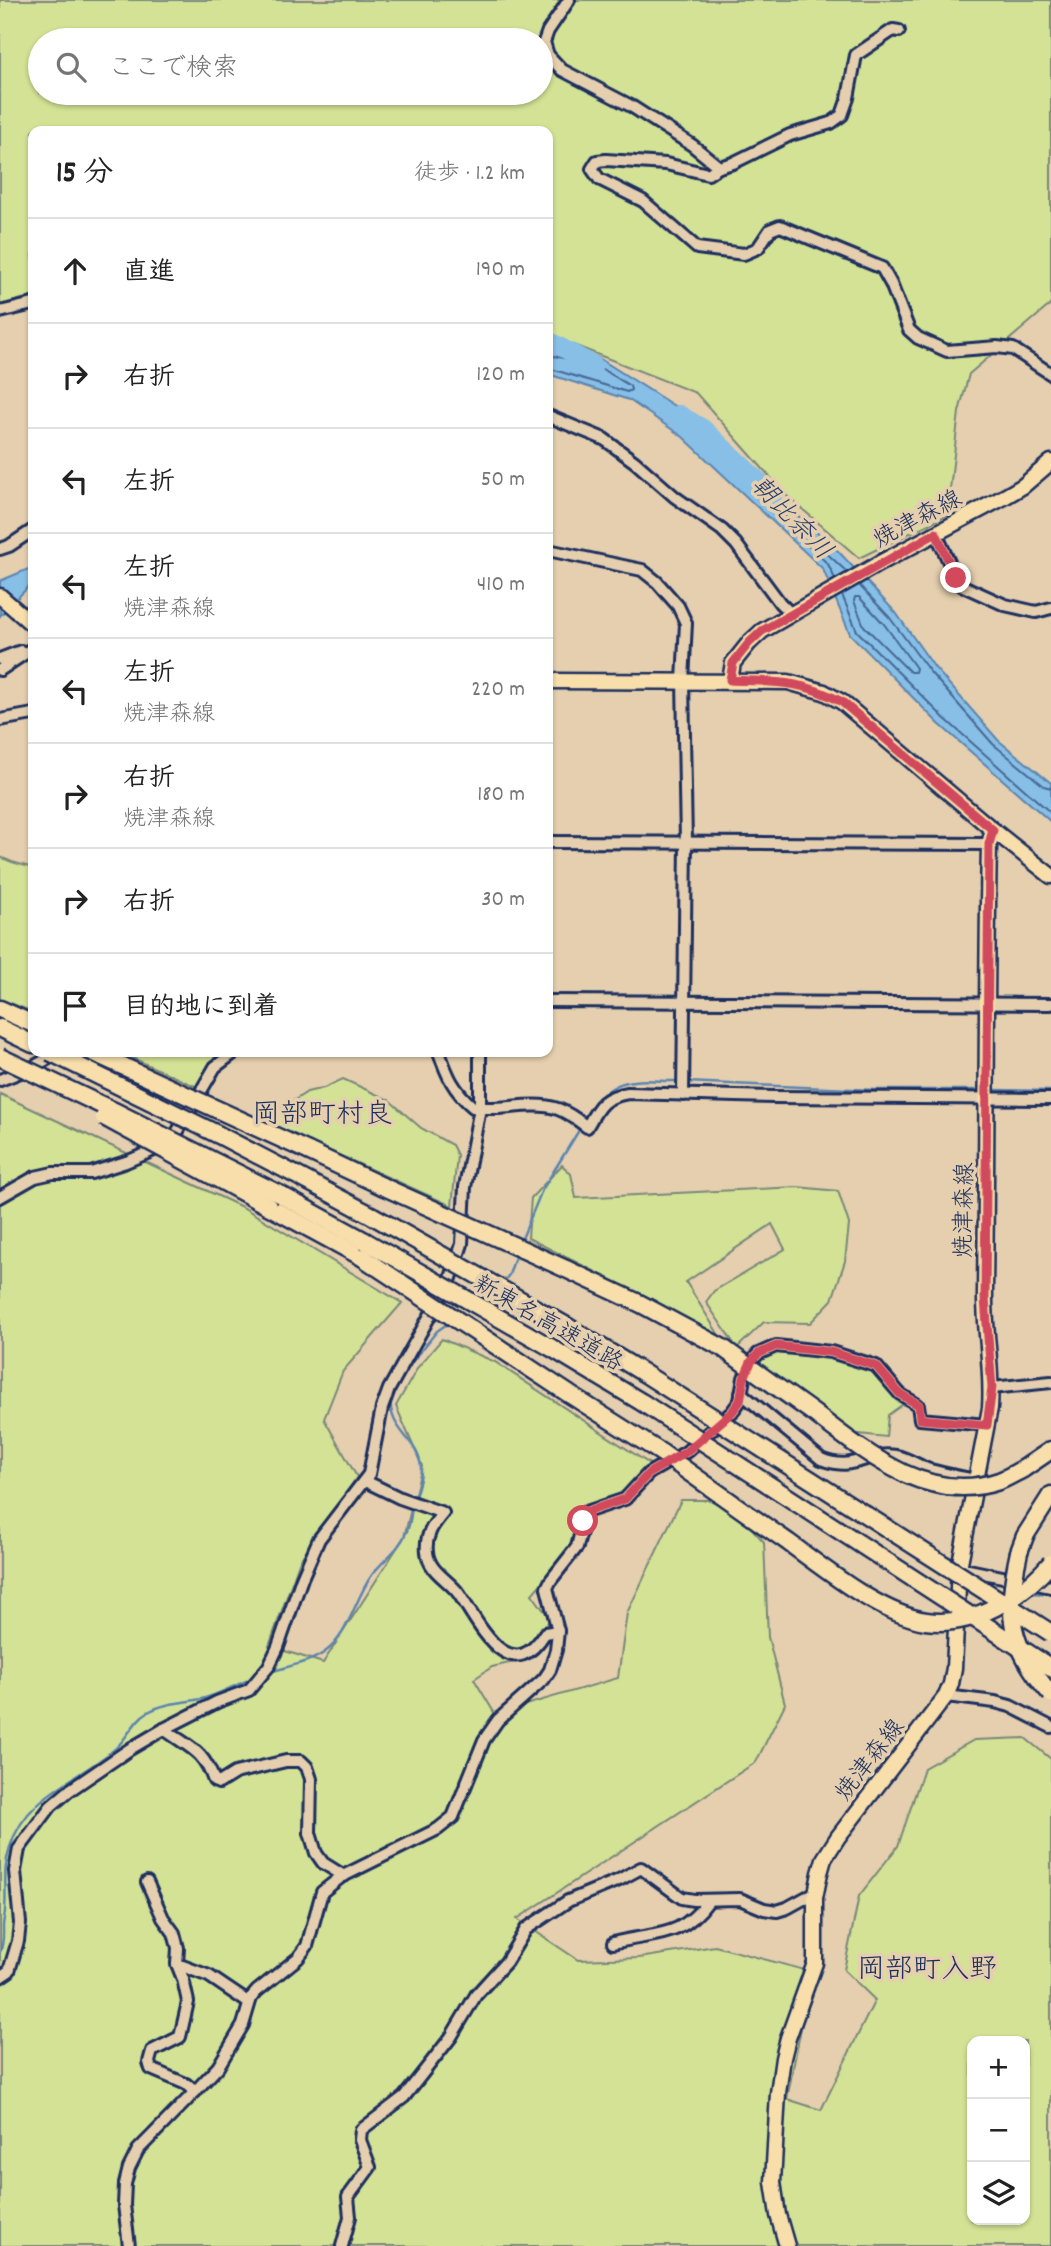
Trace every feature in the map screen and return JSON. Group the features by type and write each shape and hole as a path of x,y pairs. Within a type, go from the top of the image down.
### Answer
{"highway":[{"path":"0,1009 28,1022"},
{"path":"0,1028 28,1042"},
{"name":"新東名高速道路","path":"60,1057 194,1122 373,1216 568,1327 1051,1633"},
{"path":"103,1057 641,1304 723,1348 865,1452 903,1474 951,1487 982,1486 1023,1469 1051,1450"},
{"name":"新東名高速道路","path":"0,1058 114,1111 274,1200 365,1241 550,1347 643,1403 1051,1668"},
{"path":"274,1200 662,1453 828,1572 875,1601 912,1618 923,1620 943,1621 978,1614 1021,1591 1051,1563"},
{"path":"1051,1495 1025,1535 1019,1552 1012,1595 1012,1626 1018,1645 1031,1671 1051,1694"}],"main road":[{"name":"焼津森線","path":"730,680 733,663 762,631 880,563 1006,496 1023,486 1051,462"},
{"path":"0,596 28,621"},
{"path":"553,681 788,682 824,692 842,702 991,837 1051,876"},
{"name":"焼津森線","path":"787,2246 778,2215 773,2182 778,2093 788,2038 815,1963 816,1892 824,1859 946,1696 954,1668 959,1568 992,1388 985,1299 986,1004 991,837"}],"street":[{"path":"550,28 569,0"},
{"path":"899,31 893,30 856,55 842,115 831,123 790,135 708,174 666,164 606,160 597,161 592,169 599,179 643,201 697,247 744,254 758,248 770,230 780,226 882,268 909,330 918,338 947,351 996,347 1013,349 1051,374"},
{"path":"553,60 562,70 631,106 692,145 719,167"},
{"path":"0,312 28,305"},
{"path":"553,418 604,439 675,497 722,530 736,544 780,603 796,611"},
{"path":"0,549 28,533"},
{"path":"936,533 956,578 963,586 1005,606 1036,612 1051,608"},
{"path":"553,551 642,570 657,582 682,611 686,623 683,681 686,842 683,1095"},
{"path":"0,659 28,649"},
{"path":"0,670 28,650"},
{"path":"0,720 28,715"},
{"path":"553,842 991,837"},
{"path":"553,1001 1051,1004"},
{"path":"0,1080 51,1057"},
{"path":"0,1197 35,1177 53,1172 91,1173 171,1143 215,1067 228,1057"},
{"path":"441,1057 459,1095 473,1107 545,1107 565,1113 587,1127 599,1105 617,1094 628,1093 1051,1099"},
{"path":"0,1977 9,1971 18,1941 20,1923 15,1871 19,1849 51,1806 70,1790 164,1729 217,1702 249,1690 269,1666 278,1647 319,1539 369,1475 382,1408 389,1389 451,1278 462,1244 465,1187 480,1108 480,1057"},
{"path":"129,2246 124,2205 125,2184 138,2150 218,2067 243,2025 249,2003 257,1991 298,1958 307,1946 322,1892 344,1876 438,1829 453,1817 484,1740 498,1720 544,1679 550,1670 558,1631 547,1588 577,1547 586,1512 625,1499 649,1473 686,1452 732,1412 740,1401 744,1378 751,1362 758,1354 776,1346 831,1352 876,1366 900,1394 919,1405 920,1419 987,1425"},
{"path":"992,1388 1051,1382"},
{"path":"741,1393 821,1459 834,1465 849,1465 879,1456 896,1456 930,1469 976,1480"},
{"path":"365,1481 400,1498 443,1513 427,1538 429,1564 457,1591 497,1649 522,1655 530,1653 545,1633 558,1631"},
{"path":"959,1568 1051,1587"},
{"path":"946,1696 1010,1706 1051,1727"},
{"path":"164,1729 198,1752 208,1763 214,1781 219,1783 235,1773 286,1761 300,1761 307,1767 311,1779 310,1833 316,1853 323,1863 344,1876"},
{"path":"342,2246 351,2217 348,2197 370,2167 360,2140 361,2130 404,2097 451,2037 476,1995 506,1962 526,1929 568,1901 619,1881 641,1868 682,1898 740,1899 764,1909 777,1911 816,1892"},
{"path":"147,1882 163,1918 174,1933 178,1948 177,1964 188,2002 185,2025 180,2037 152,2051 149,2062 151,2069 186,2084 195,2092"},
{"path":"613,1943 638,1937 656,1937 672,1931 699,1914 709,1900"},
{"path":"177,1964 209,1976 249,2003"}],"green space":[{"path":"0,0 1051,0 1051,304 969,374 959,412 947,515 859,558 786,495 696,393 553,337 553,126 28,126 28,297 0,305"},
{"path":"0,857 28,867 28,1010 0,999"},
{"path":"130,1057 216,1057 197,1087"},
{"path":"343,1079 389,1100 421,1128 452,1145 457,1155 452,1206 263,1121 307,1092"},
{"path":"0,1094 244,1208 402,1303 343,1371 324,1419 357,1477 300,1560 269,1646 323,1663 404,1537 422,1466 396,1406 418,1367 442,1339 495,1362 651,1465 625,1495 585,1508 569,1551 532,1594 550,1619 527,1659 492,1667 474,1679 495,1714 618,1678 627,1613 681,1500 710,1500 738,1513 764,1542 768,1637 785,1704 756,1762 517,1919 578,1960 639,1958 715,1946 812,1972 787,2099 821,2110 875,2000 844,1970 859,1896 898,1846 924,1768 974,1740 1025,1738 1051,1759 1051,2246 0,2246"},
{"path":"562,1165 571,1174 576,1198 797,1187 838,1191 849,1224 845,1261 832,1300 810,1323 764,1322 737,1348 706,1302 714,1291 785,1249 772,1224 686,1282 722,1340 648,1298 528,1238 531,1198"},
{"path":"780,1350 834,1356 881,1371 906,1402 888,1415 886,1437 850,1433 753,1363"}],"water":[{"path":"553,349 597,357 687,414 838,551 896,613 935,668 998,740 1051,783 1051,822 939,724 850,634 823,569 683,437 629,400 553,376"},
{"path":"28,569 28,587 0,616 0,581"}],"waterway":[{"name":"朝比奈川","path":"553,343 594,365"},
{"name":"朝比奈川","path":"679,414 703,428 774,495"},
{"path":"590,1112 599,1099 617,1085 639,1081 678,1081"},
{"path":"685,1082 875,1090 983,1090"},
{"path":"993,1090 1051,1091"},
{"path":"521,1241 542,1190 581,1127"},
{"path":"503,1282 509,1275 516,1254"},
{"path":"481,1300 493,1291"},
{"path":"405,1371 437,1331 450,1322"},
{"path":"391,1398 394,1419 419,1458 421,1476 414,1501"},
{"path":"270,1672 313,1659 333,1645 346,1626 366,1584 403,1539 412,1507"},
{"path":"1029,1593 1051,1594"},
{"path":"0,1952 8,1856 18,1829 28,1814 55,1790 116,1748 148,1712 168,1704 205,1698 254,1678"}],"district":[{"name":"岡部町村良","path":"322,1112"},
{"name":"岡部町入野","path":"927,1967"}],"route":[{"path":"583,1521 586,1512 625,1499 649,1473 686,1452 732,1412 740,1401 744,1378 751,1362 758,1354 776,1346 831,1352 876,1366 900,1394 919,1405 920,1419 987,1425 992,1388 985,1299 986,1004 989,844 993,830 842,702 806,685 730,680 733,663 762,631 936,533 956,578"}]}
